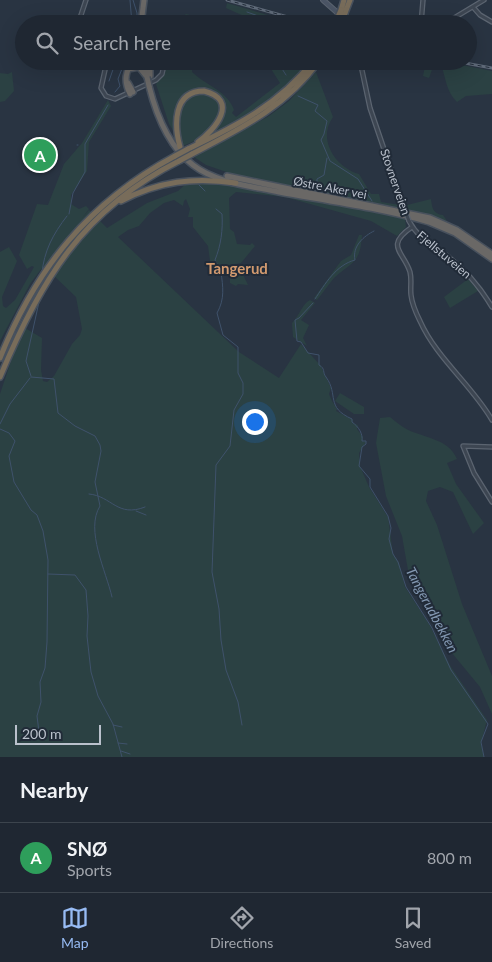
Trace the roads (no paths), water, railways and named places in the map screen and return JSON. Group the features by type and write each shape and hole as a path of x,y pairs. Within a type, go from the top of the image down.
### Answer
{"highway":[{"path":"144,15 145,0"},
{"path":"342,15 344,0"},
{"path":"341,15 350,0"},
{"path":"128,70 126,81 131,93"},
{"path":"141,70 148,77"},
{"path":"147,70 152,90 171,137"},
{"path":"148,77 149,70"},
{"path":"189,148 236,126 262,110 289,88 305,70"},
{"path":"0,358 34,288 71,236 118,192 177,158 192,154 266,114 300,85 312,70"},
{"path":"0,377 28,312 47,280 77,240 112,206 213,131 220,119 220,103 216,97 206,92 192,93 180,105 175,125 180,147"},
{"name":"Østre Aker vei","path":"171,137 199,165 224,176 436,221 462,233 492,254"},
{"name":"Østre Aker vei","path":"171,137 182,155 198,168 236,183 429,222 455,233 492,259"},
{"path":"112,206 140,191 170,182 207,180 236,183"}],"main road":[{"path":"323,0 339,15"}],"street":[{"path":"81,15 86,0"},
{"path":"422,15 423,0"},
{"path":"459,15 484,0"},
{"path":"473,7 478,14 492,22"},
{"path":"104,70 101,81 103,92 115,99 158,79 162,70"},
{"name":"Stovnerveien","path":"362,70 371,114 412,227 399,240 399,253 410,271 411,296 424,330 441,355 475,394 492,420"},
{"name":"Fjellstuveien","path":"412,227 423,240 446,255 472,279 492,307"},
{"path":"492,447 463,446 474,473 492,502"}],"waterway":[{"path":"130,0 131,15"},
{"path":"133,0 137,15"},
{"name":"Tangerudbekken","path":"247,12 255,15"},
{"path":"109,81 113,70"},
{"path":"115,92 120,86 118,79 122,70"},
{"name":"Tangerudbekken","path":"283,70 286,75"},
{"name":"Tangerudbekken","path":"298,96 318,105 315,111 327,121 321,140 330,161 358,179 372,201"},
{"path":"69,214 73,193 85,172 85,144 108,105"},
{"path":"317,187 317,179 324,175 327,158"},
{"path":"199,185 205,191"},
{"path":"216,209 222,214 222,232 215,260 217,264"},
{"path":"42,273 50,243 57,229 67,216"},
{"name":"Tangerudbekken","path":"315,299 327,281 342,266 355,260 357,246 366,236 374,231"},
{"path":"221,272 223,288 220,308 217,313 223,335 238,347 238,373 243,383 243,394 234,410 230,446 216,465 212,572 219,609 221,640 226,670 238,702 242,725"},
{"path":"40,291 41,282"},
{"path":"31,376 26,361 39,302"},
{"name":"Tangerudbekken","path":"313,303 295,320 297,341 301,342 308,353 319,355 319,365 330,383 335,405 338,410 352,419 352,422 360,431 362,441 366,441 366,444 362,447 359,466 370,479 370,487 388,516 391,528 389,539 406,587 432,628 451,670 488,724 481,742 484,757"},
{"path":"31,377 54,379 58,413 75,426 95,436 100,445 101,451 95,482 100,506 96,516 95,527 98,551 112,597"},
{"path":"0,424 10,404 30,378"},
{"path":"0,429 9,433 15,441 9,456 14,482 31,510 37,515 43,531 48,560 47,642 45,668 40,682 41,702 37,716 39,732"},
{"path":"89,494 104,498 128,510 145,507"},
{"path":"136,511 146,515"},
{"path":"48,574 75,575 86,590 87,636 91,672 98,696 113,724 122,757"},
{"path":"113,725 122,727"},
{"path":"118,743 127,744"},
{"path":"121,751 130,754"}],"railway":[{"path":"227,0 281,15"},
{"path":"477,65 492,68"}],"place":[{"name":"SNØ","path":"40,155"}],"district":[{"name":"Tangerud","path":"237,269"}]}
